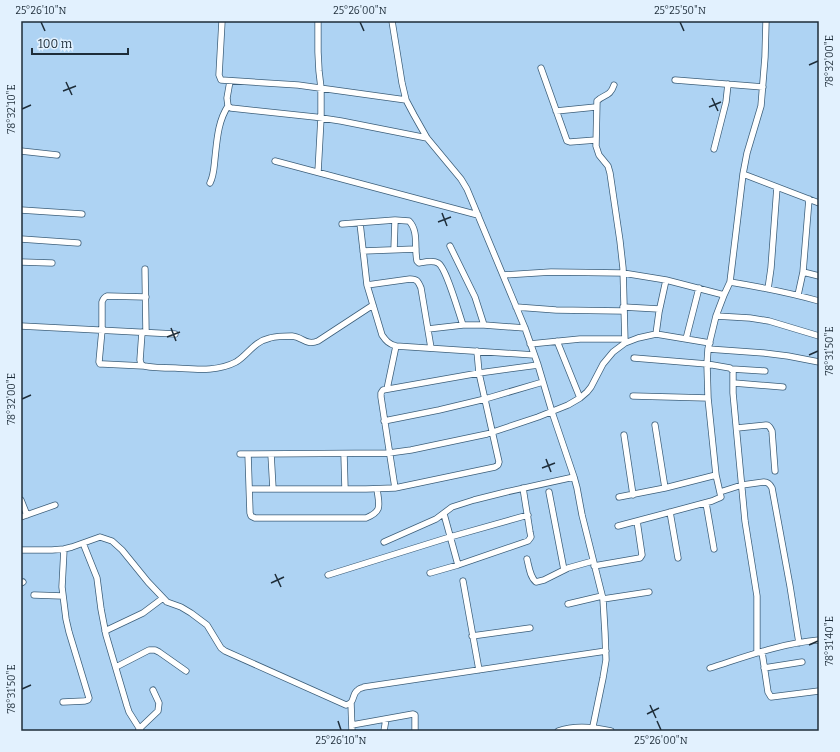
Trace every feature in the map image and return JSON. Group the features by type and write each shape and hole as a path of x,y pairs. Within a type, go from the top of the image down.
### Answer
{"street":[{"path":"222,21 220,78 223,81 298,85 406,100"},
{"path":"318,21 318,71 321,88 318,172"},
{"path":"392,21 406,100 427,138 461,179 467,189 516,307 538,365 574,477 603,597 606,660 592,730"},
{"path":"618,526 706,503 720,498 721,496 716,475 708,398 707,364 709,346 716,316 730,282 734,261 743,174 747,153 762,106 766,21"},
{"path":"541,68 567,141 596,140"},
{"path":"675,80 763,87"},
{"path":"210,183 214,174 217,137 221,119 228,106 227,98 230,81"},
{"path":"714,149 726,102 728,84"},
{"path":"614,86 609,94 597,100 596,146 597,150 608,166 610,173 623,273 625,341"},
{"path":"228,106 231,108 321,118 427,138"},
{"path":"556,111 596,107"},
{"path":"21,151 57,155"},
{"path":"275,161 478,215"},
{"path":"743,174 819,202"},
{"path":"768,288 771,268 777,187"},
{"path":"798,295 803,272 809,199"},
{"path":"21,210 82,214"},
{"path":"394,250 395,220"},
{"path":"342,224 395,220 409,221 414,233 417,261 419,263 438,263 441,266 452,290 463,325"},
{"path":"360,223 367,285 382,335 386,341 396,346 534,355"},
{"path":"21,239 78,243"},
{"path":"450,246 474,297 484,325"},
{"path":"363,252 416,249"},
{"path":"21,262 52,263"},
{"path":"144,366 141,364 140,360 144,332 146,269"},
{"path":"503,275 551,272 623,273 666,280 724,295"},
{"path":"803,272 819,276"},
{"path":"367,285 410,279 415,279 419,282 431,348"},
{"path":"656,334 659,310 666,280"},
{"path":"730,282 768,288 819,301"},
{"path":"686,339 699,288"},
{"path":"146,297 104,297 102,302 102,330 99,356 100,364 217,369 236,362 256,344 268,338 292,336 309,343 318,341 373,305"},
{"path":"516,307 556,310 659,310"},
{"path":"716,316 750,318 769,321 819,336"},
{"path":"428,329 463,325 524,328"},
{"path":"21,326 175,334"},
{"path":"530,344 580,339 625,341 656,334 686,339 709,346 788,356 819,362"},
{"path":"557,341 580,398"},
{"path":"240,454 389,453 477,437 552,412 580,398 591,387 607,358 625,341"},
{"path":"387,389 396,346"},
{"path":"250,490 395,488 495,467 500,462 479,372 477,351"},
{"path":"634,358 707,364 732,369 765,371"},
{"path":"395,488 384,420 381,393 383,390 479,372 538,365"},
{"path":"732,369 734,374 733,393 746,534 756,592 759,652 764,668 768,692 771,697 773,697 819,691"},
{"path":"384,420 439,410 485,399 543,382"},
{"path":"734,384 783,387"},
{"path":"633,396 708,398"},
{"path":"655,425 665,488"},
{"path":"737,428 766,425 770,427 772,431 775,471"},
{"path":"624,435 633,495"},
{"path":"248,454 250,512 254,518 366,518 376,513 379,505 377,489"},
{"path":"271,454 273,489"},
{"path":"344,454 345,489"},
{"path":"619,497 665,488 716,475"},
{"path":"384,542 436,519 452,507 474,500 574,477"},
{"path":"720,492 742,485 767,482 770,484 790,586 799,643"},
{"path":"430,573 458,565 528,540 530,537 530,532 523,488"},
{"path":"548,492 564,570"},
{"path":"21,500 24,516 55,505"},
{"path":"706,503 714,549"},
{"path":"670,512 678,558"},
{"path":"444,514 458,565"},
{"path":"328,575 450,537 528,516"},
{"path":"526,559 531,575 536,582 544,580 564,570 594,564 640,558 642,555 637,521"},
{"path":"21,550 64,549 100,537 112,541 122,550 143,577 167,602 181,607 203,622 224,652 346,705 351,703"},
{"path":"83,543 97,578 99,600 105,631 127,706 140,730 158,711 159,703 153,690"},
{"path":"63,702 85,701 89,698 69,632 62,587 64,549"},
{"path":"463,581 478,670"},
{"path":"568,604 603,597 649,592"},
{"path":"34,595 63,596"},
{"path":"105,631 143,613 163,598"},
{"path":"472,636 530,628"},
{"path":"710,668 759,652 819,640"},
{"path":"116,667 149,650 154,650 186,671"},
{"path":"414,731 415,715 386,719 352,728 351,703 356,691 364,687 606,651"},
{"path":"764,668 802,662"},
{"path":"384,731 386,719"},
{"path":"558,731 580,727 592,730 611,731"}]}
